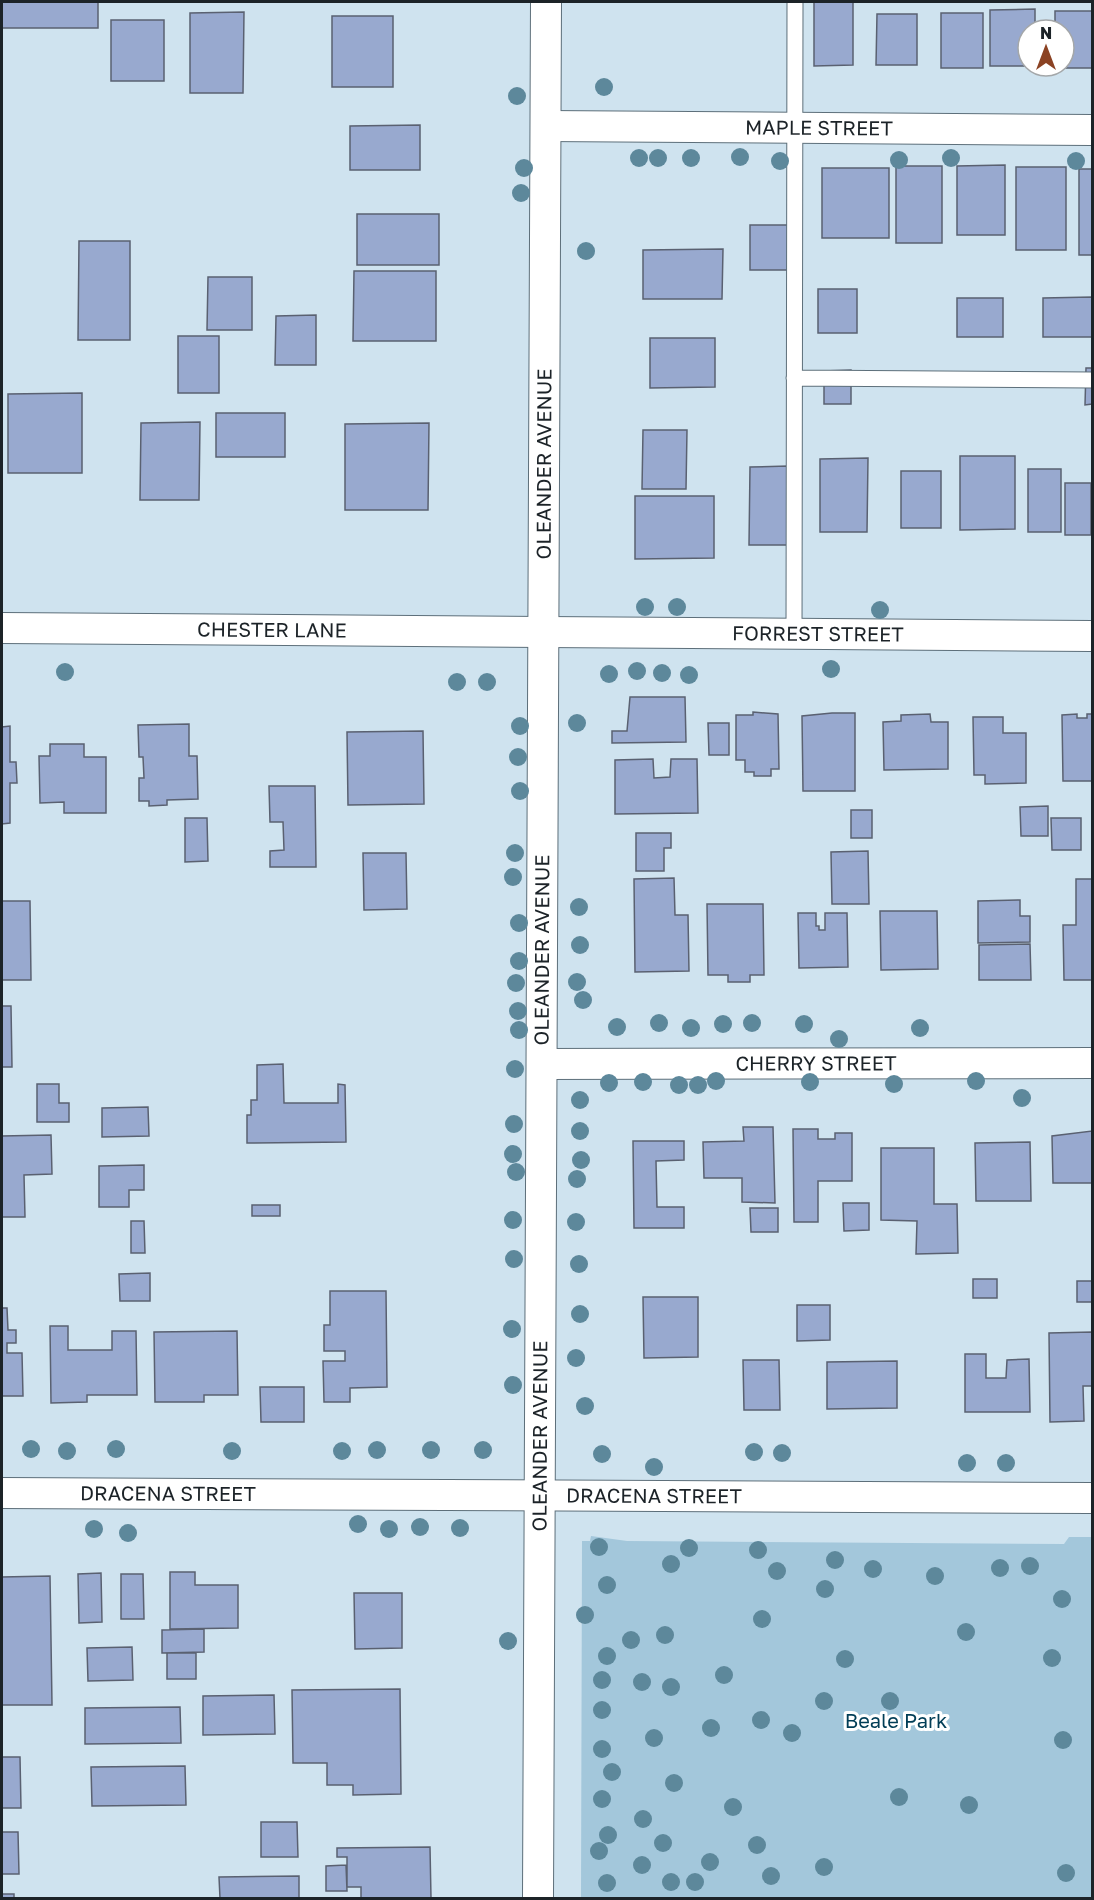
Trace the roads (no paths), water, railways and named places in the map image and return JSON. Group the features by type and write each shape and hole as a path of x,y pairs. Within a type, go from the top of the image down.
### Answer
{"street":[{"name":"OLEANDER AVENUE","path":"537,1899 546,2"},
{"name":"MAPLE STREET","path":"546,126 1092,130"},
{"name":"CHESTER LANE","path":"2,628 543,633"},
{"name":"FORREST STREET","path":"543,633 1092,636"},
{"name":"CHERRY STREET","path":"542,1064 1092,1062"},
{"name":"DRACENA STREET","path":"2,1493 1092,1498"}],"lane":[{"path":"794,634 795,2"},
{"path":"794,378 1092,380"}],"park label":[{"name":"Beale Park","path":"896,1721"}]}
